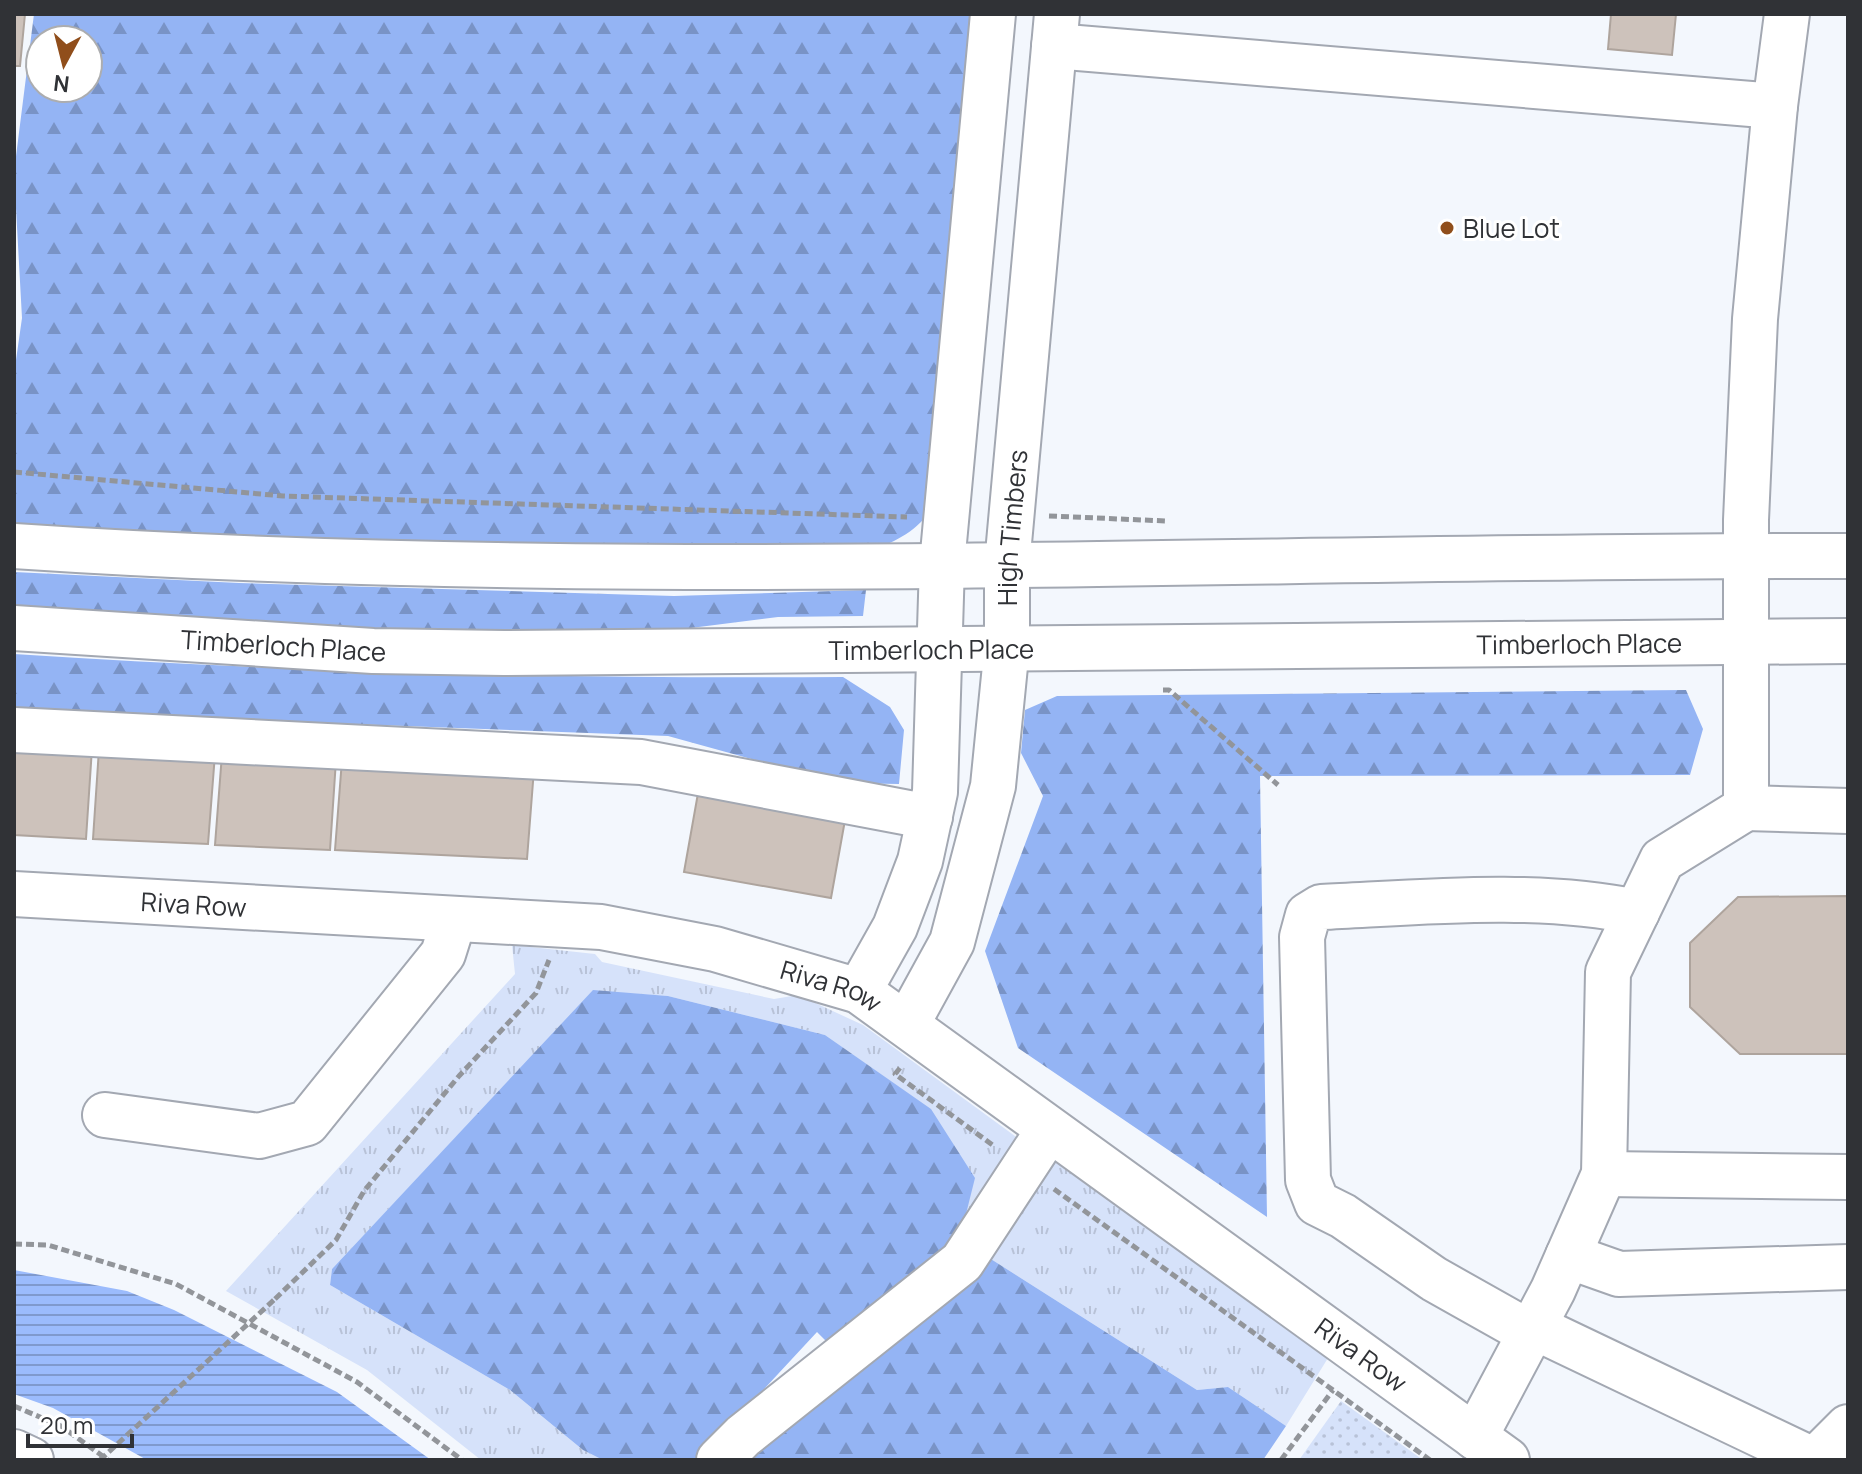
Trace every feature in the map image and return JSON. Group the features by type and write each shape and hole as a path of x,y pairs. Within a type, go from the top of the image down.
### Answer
{"street":[{"path":"859,991 895,927 920,861 935,792 942,564 993,14"},
{"path":"1746,808 1746,556 1755,319 1787,14"},
{"path":"1055,30 1775,106"},
{"name":"High Timbers","path":"907,1024 952,942 971,880 993,786 1007,646 1007,565 1055,30"},
{"path":"14,546 428,565 1007,565 1848,556"},
{"name":"Timberloch Place","path":"14,628 373,651 649,653 1007,646 1848,641"},
{"path":"14,730 641,762 930,817"},
{"path":"1491,1448 1532,1330 1604,1174 1608,972 1662,860 1746,808 1848,811"},
{"name":"Riva Row","path":"14,894 601,927 715,949 859,991 1048,1131 1491,1448"},
{"path":"1637,912 1597,903 1482,900 1321,907 1308,915 1302,937 1308,1180 1317,1203 1379,1239 1434,1279 1532,1330 1814,1460 1848,1427"},
{"path":"105,1115 259,1136 307,1123 443,954 454,919"},
{"path":"719,1460 743,1436 962,1262 1048,1131"},
{"path":"1604,1174 1848,1177"},
{"path":"1568,1256 1619,1274 1848,1267"},
{"path":"14,1452 31,1460"}],"path":[{"path":"14,472 283,496 873,516"},
{"path":"100,1460 336,1240 364,1191 459,1076 536,993 562,924"},
{"path":"14,1244 48,1245 176,1284 357,1382 462,1460"},
{"path":"1281,1460 1361,1353"},
{"path":"14,1406 61,1426 108,1460"}],"green space":[{"path":"34,14 983,14 935,506 907,534 871,550 421,545 14,526 14,374 22,318 14,172 24,93 24,104 104,104 104,24 33,24"},
{"path":"14,572 239,583 674,596 866,590 863,616 778,617 683,629 485,634 201,623 14,608"},
{"path":"14,654 428,673 843,677 890,707 904,730 899,784 839,783 668,736 14,711"},
{"path":"1686,690 1703,729 1690,775 1260,776 1267,1217 1018,1048 985,951 1043,796 1021,753 1025,710 1057,696"},
{"path":"512,945 595,954 602,962 774,999 798,995 863,1025 1023,1142 959,1242 931,1110 825,1035 668,996 593,991 332,1269 330,1285 510,1390 583,1450 603,1460 481,1460 367,1370 226,1291 515,974"},
{"path":"593,990 668,996 825,1035 931,1109 975,1178 959,1242 828,1343 817,1332 698,1460 603,1460 583,1450 510,1390 330,1285 332,1269"},
{"path":"1048,1157 1328,1358 1286,1426 1228,1387 1197,1390 983,1254"},
{"path":"983,1254 1197,1390 1228,1387 1286,1426 1263,1460 732,1460"},
{"path":"1341,1401 1423,1460 1299,1460"}],"shaded area":[{"path":"14,1270 127,1291 174,1310 337,1392 431,1460 147,1460 53,1408 14,1394"}],"building":[{"path":"14,14 25,14 20,66 14,66"},
{"path":"1611,14 1676,14 1672,55 1608,49"},
{"path":"14,744 92,748 86,839 14,835"},
{"path":"99,749 215,754 208,844 93,839"},
{"path":"222,754 336,760 330,850 215,845"},
{"path":"342,760 534,769 527,859 335,850"},
{"path":"700,782 847,809 831,898 684,872"},
{"path":"1848,896 1848,1054 1740,1054 1690,1007 1690,943 1738,897"}],"place":[{"name":"Blue Lot","path":"1447,228"}]}
